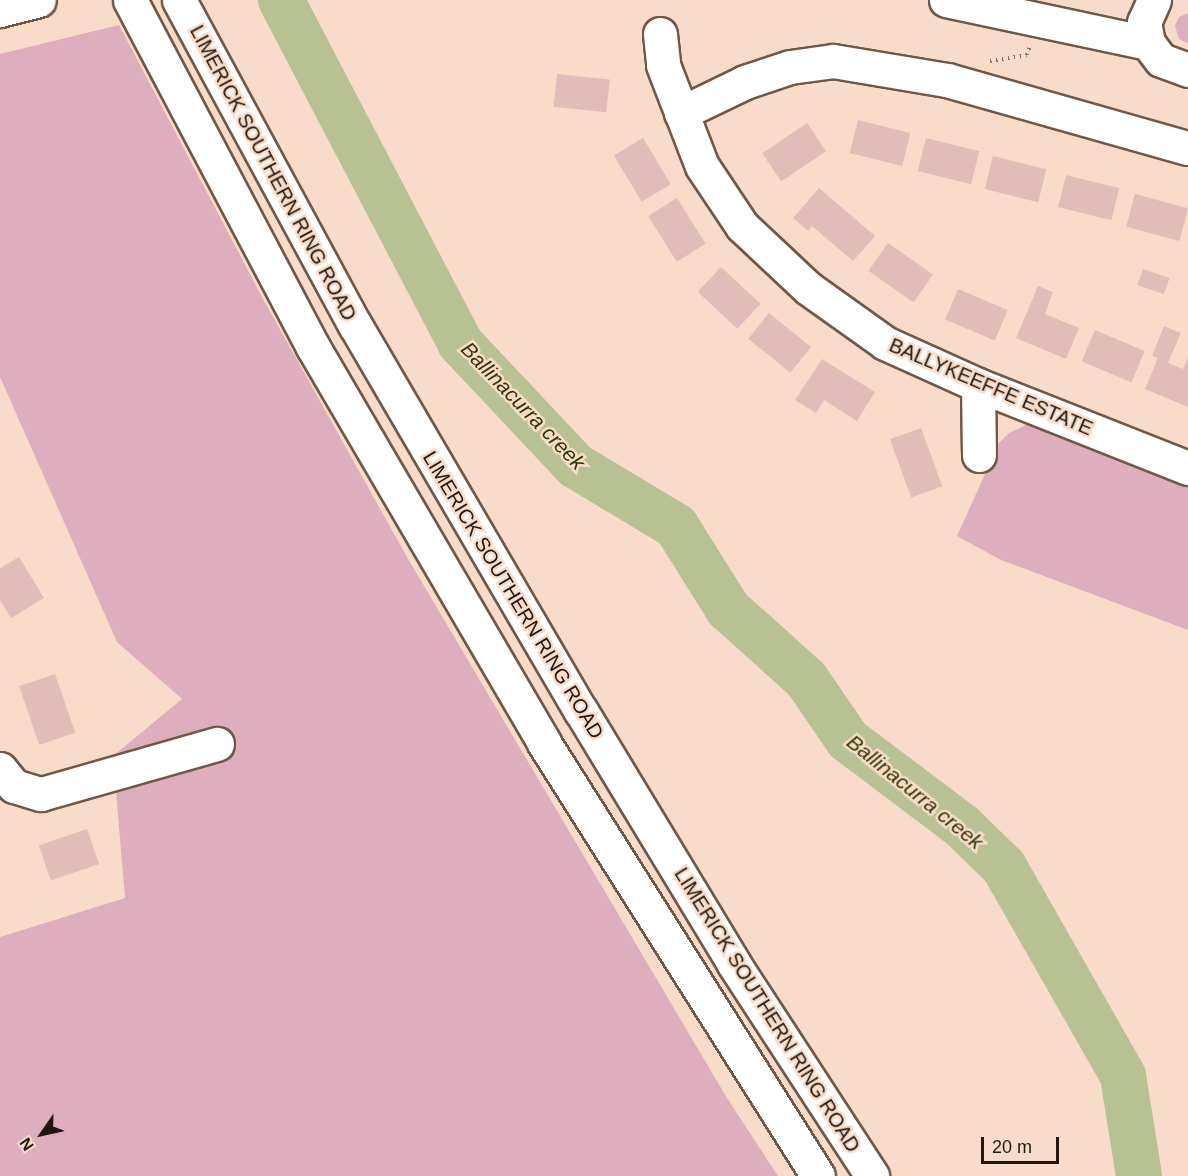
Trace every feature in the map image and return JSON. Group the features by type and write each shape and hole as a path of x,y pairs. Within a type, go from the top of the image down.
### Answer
{"main road":[{"path":"0,10 39,0"},
{"path":"130,0 313,348 496,662 818,1176"},
{"name":"LIMERICK SOUTHERN RING ROAD","path":"179,0 355,325 581,711 734,964 872,1176"},
{"path":"946,0 1148,43"},
{"path":"1154,0 1144,22 1148,43 1161,60 1185,70"},
{"name":"BALLYKEEFFE ESTATE","path":"660,34 663,65 702,166 742,226 808,288 885,344 978,385 1188,468"},
{"path":"681,113 745,82 790,68 833,61 947,80 1188,148"},
{"path":"978,385 979,455"},
{"path":"0,769 14,786 41,794 217,744"}],"path":[{"path":"982,62 1027,56 1033,38"}],"shaded area":[{"path":"1188,13 1187,43 1179,39 1175,26 1179,17"},
{"path":"119,25 262,297 407,557 727,1098 778,1176 0,1176 0,937 125,898 113,756 182,699 117,642 0,377 0,54"},
{"path":"1034,421 1188,476 1188,630 1001,560 957,536 999,443 1009,433"}],"building":[{"path":"557,74 610,80 606,112 554,107"},
{"path":"858,120 910,133 902,166 850,153"},
{"path":"807,123 826,151 781,181 762,153"},
{"path":"643,138 671,184 642,202 614,156"},
{"path":"926,138 979,151 971,184 918,171"},
{"path":"993,156 1046,169 1038,202 985,189"},
{"path":"1066,175 1119,188 1111,220 1058,207"},
{"path":"819,188 875,236 853,261 812,226 808,231 793,218"},
{"path":"1135,194 1188,208 1179,241 1126,227"},
{"path":"677,198 706,244 677,262 648,216"},
{"path":"888,243 933,275 914,302 868,271"},
{"path":"721,267 760,304 737,329 698,292"},
{"path":"1143,269 1169,278 1164,294 1137,285"},
{"path":"1038,286 1053,292 1045,314 1079,328 1066,359 1016,338"},
{"path":"958,289 1008,310 995,340 945,319"},
{"path":"769,313 811,347 790,373 748,339"},
{"path":"1164,326 1181,333 1168,363 1183,369 1188,357 1188,407 1145,389 1158,358 1152,356"},
{"path":"1095,330 1145,351 1131,382 1082,361"},
{"path":"822,359 875,392 857,421 824,400 816,413 795,400"},
{"path":"921,428 942,486 911,498 890,439"},
{"path":"19,557 44,598 11,618 0,600 0,568"},
{"path":"55,674 75,733 39,745 19,686"},
{"path":"87,829 99,864 51,881 39,846"}],"waterway":[{"name":"Ballinacurra creek","path":"281,0 460,343 576,466 676,526 728,609 806,679 848,740 962,826 1004,867 1123,1076 1139,1176"}]}
